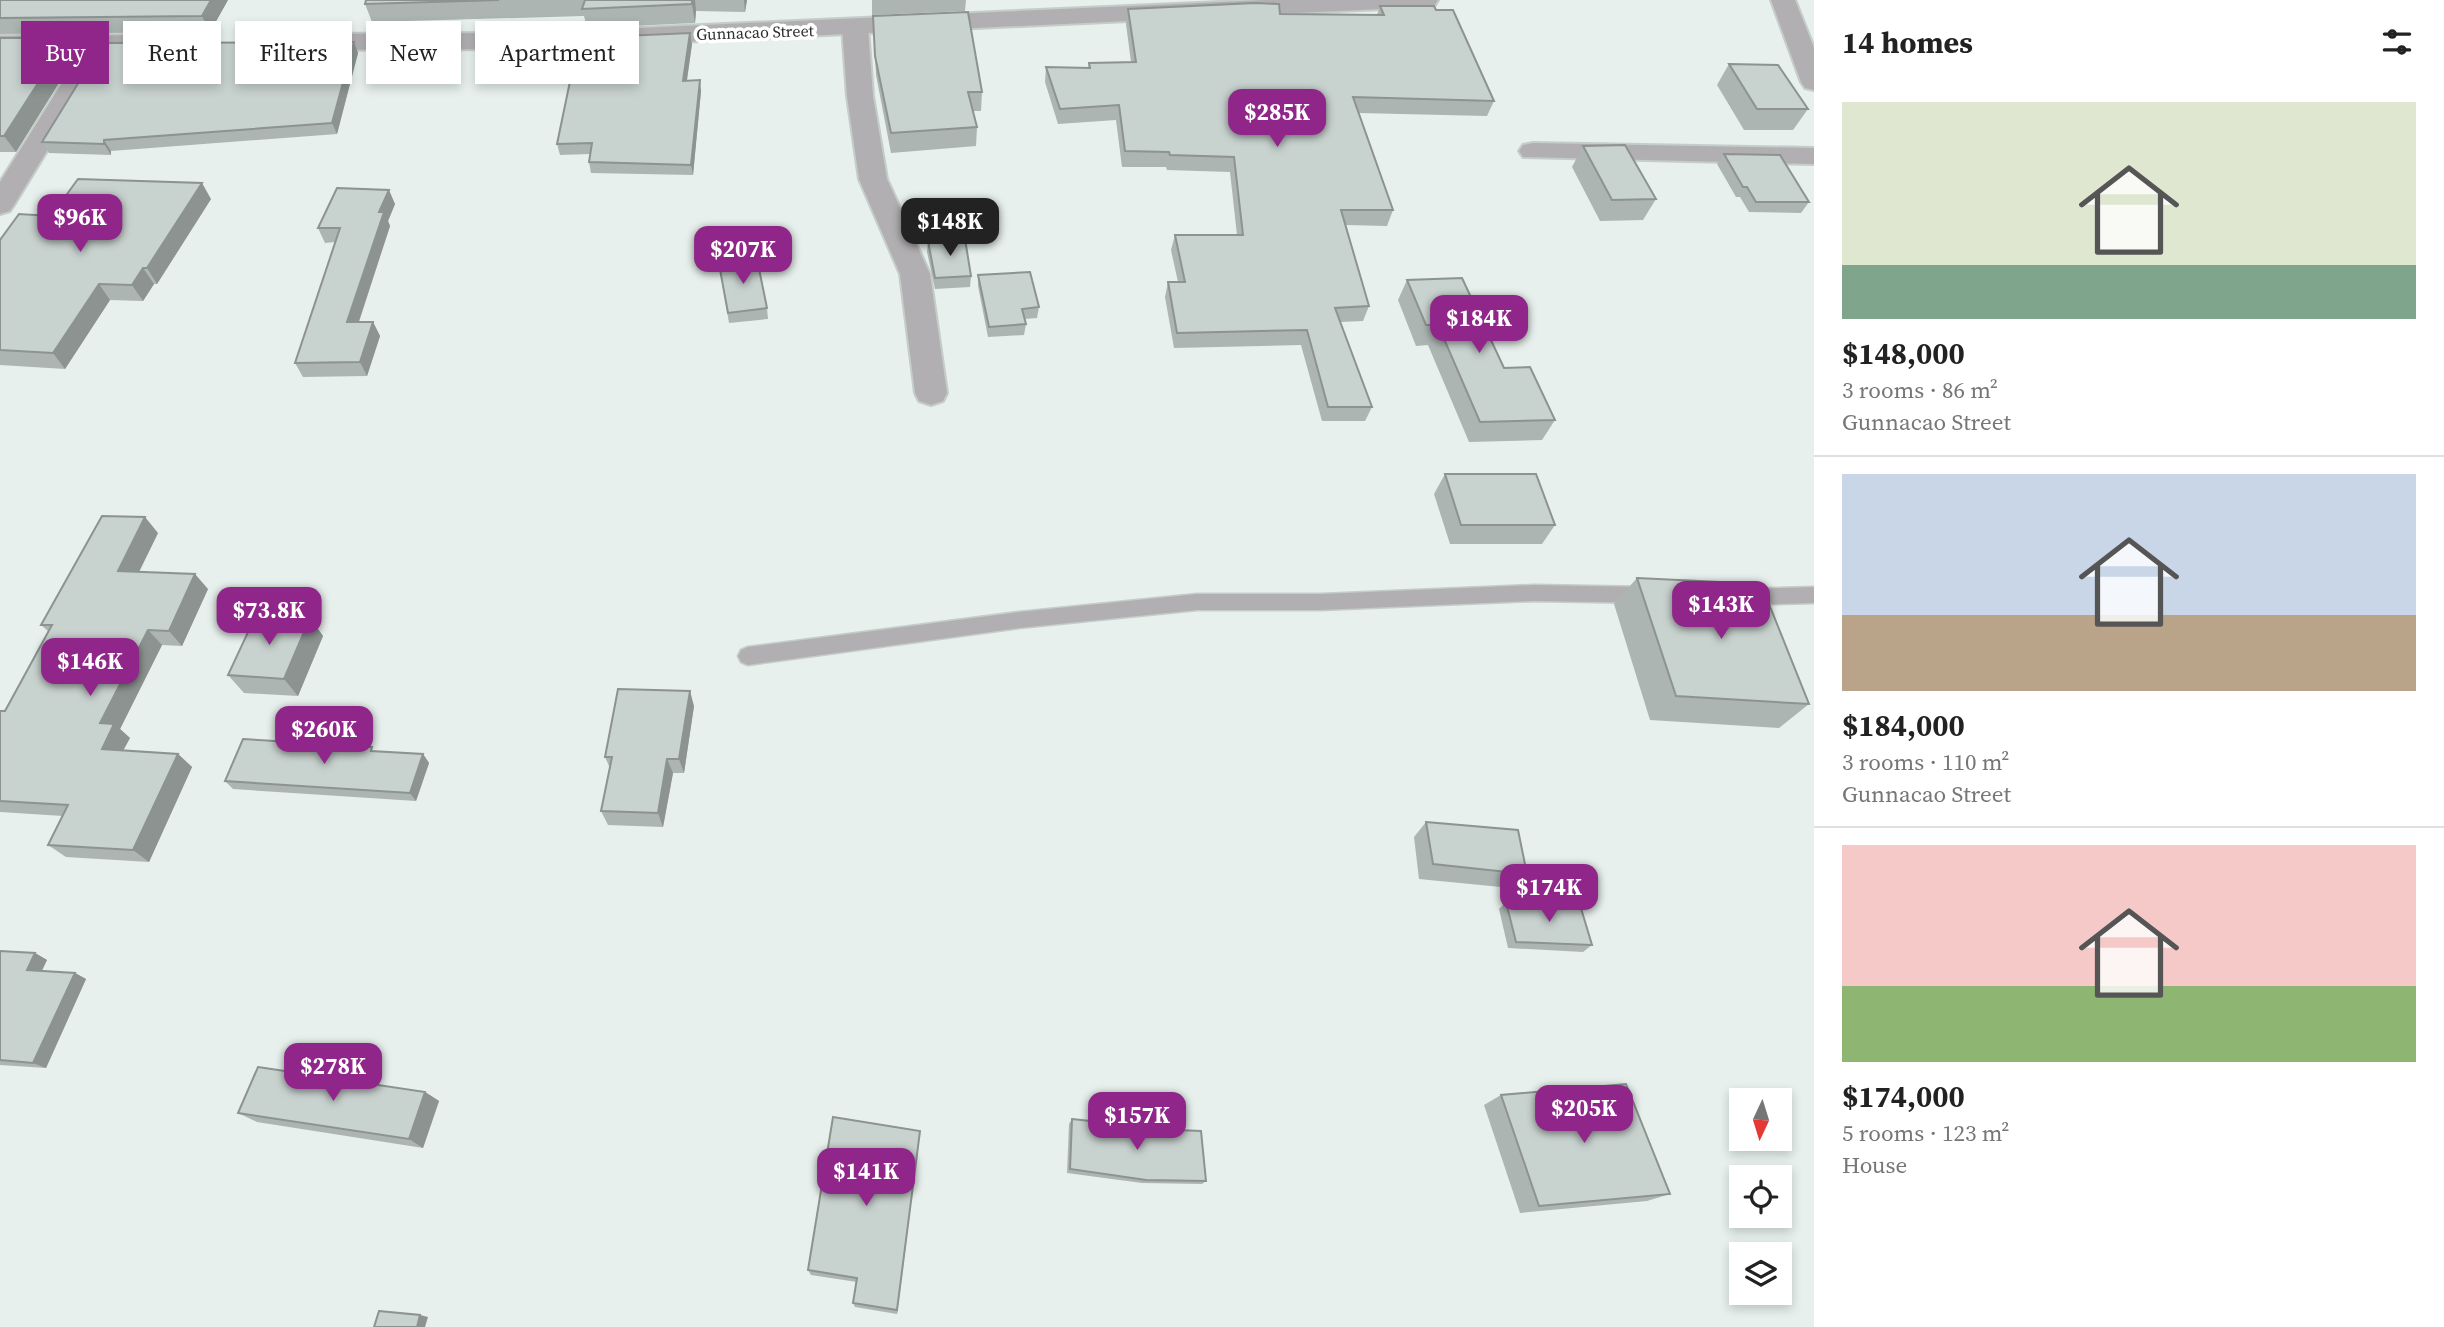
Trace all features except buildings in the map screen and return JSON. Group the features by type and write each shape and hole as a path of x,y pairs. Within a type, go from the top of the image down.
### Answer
{"street":[{"name":"Gunnacao Street","path":"352,42 526,41 1426,0"},
{"path":"1783,0 1814,82"},
{"path":"855,27 860,96 873,179 920,292 931,393"},
{"path":"0,44 21,44"},
{"path":"0,205 75,84"},
{"path":"1533,151 1814,156"}],"lane":[{"path":"748,656 1019,620 1197,602 1321,602 1534,593 1672,596"},
{"path":"1714,597 1814,595"}]}
